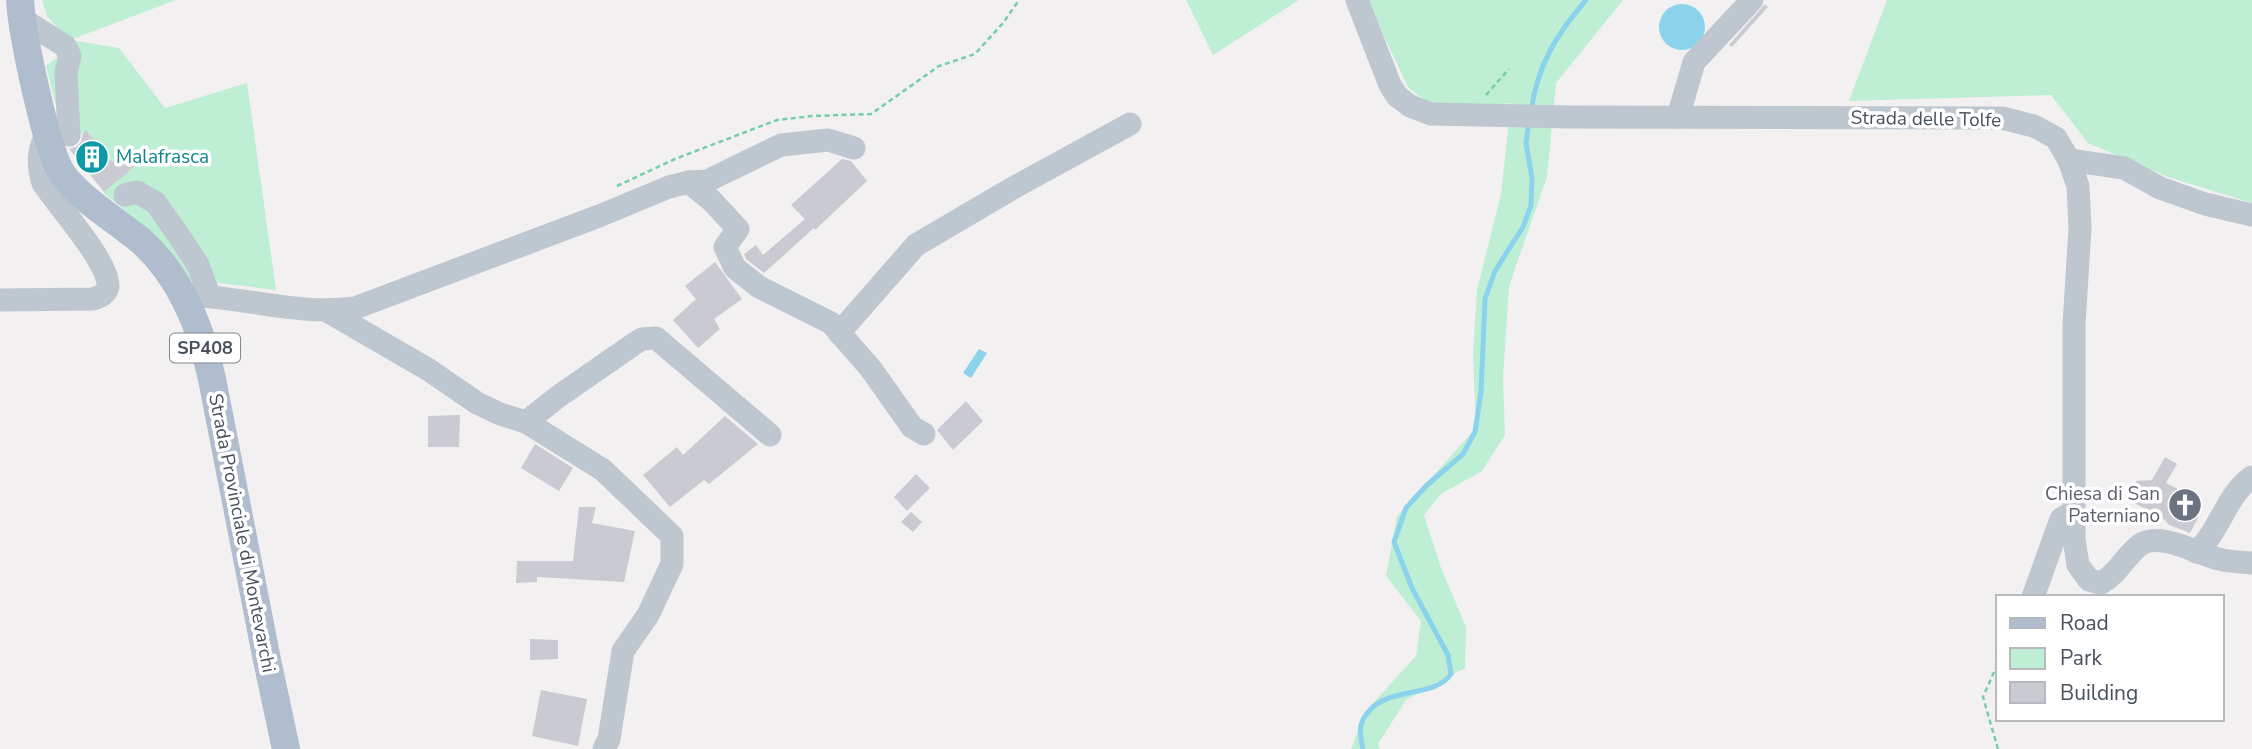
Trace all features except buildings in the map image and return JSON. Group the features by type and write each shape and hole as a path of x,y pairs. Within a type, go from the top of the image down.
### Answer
{"main road":[{"name":"Strada Provinciale di Montevarchi","path":"16,6 58,134 56,161 68,180 90,202 148,248 196,295 194,317 207,356 286,749"}],"street":[{"name":"Strada delle Tolfe","path":"1357,0 1390,85 1397,96 1409,106 1431,114 2001,118 2034,126 2056,138 2069,160 2078,186 2080,228 2074,325 2074,539 2078,565 2089,580 2101,583 2111,578 2141,544 2157,540 2196,552"},
{"path":"1678,117 1694,62 1752,0"},
{"path":"0,300 93,299 104,295 107,288 106,276 99,261 43,183 39,158 41,145 58,134 70,56 65,46 16,6"},
{"path":"839,333 916,245 1130,124"},
{"path":"125,195 137,191 156,203 198,265 196,295 329,312 355,308 669,187 707,181 781,145 828,140 854,148"},
{"path":"2069,160 2124,168 2160,188 2205,204 2252,215"},
{"path":"689,182 711,200 738,229 725,247 735,268 759,287 831,323 871,369 912,427 924,434"},
{"path":"329,312 429,370 477,402 500,414 526,422 603,470 671,536 672,564 648,615 624,651 609,739 604,749"},
{"path":"526,422 634,344 646,338 656,338 770,435"},
{"path":"2196,552 2206,544 2226,505 2252,477"},
{"path":"2035,595 2061,519 2074,512"},
{"path":"2196,552 2220,560 2252,563"}],"path":[{"path":"1472,116 1508,69"},
{"path":"1996,668 1983,697 1998,749"}],"green space":[{"path":"42,0 176,0 70,40 119,48 165,108 247,83 276,290 187,279 168,248 103,192 135,166 124,153 112,162 86,130 66,146 46,66 60,55 69,41 47,16"},
{"path":"1186,0 1299,0 1213,55"},
{"path":"1367,0 1623,0 1556,83 1547,177 1509,286 1503,378 1505,435 1482,471 1441,494 1424,515 1441,568 1466,627 1465,668 1406,700 1378,744 1380,749 1351,749 1365,712 1416,656 1421,621 1386,576 1397,516 1476,428 1473,354 1477,290 1501,194 1511,103 1443,110 1428,103 1408,87"},
{"path":"1887,0 2252,0 2252,203 2168,177 2088,143 2051,95 1849,101"}],"water":[{"path":"1682,4 1698,11 1705,27 1698,43 1682,50 1666,43 1659,27 1666,11"},
{"path":"979,349 987,353 971,378 963,373"}],"waterway":[{"path":"1531,111 1538,79 1550,51 1586,0"},
{"path":"1363,749 1361,727 1371,709 1391,697 1435,686 1451,674 1448,655 1412,588 1394,542 1406,508 1426,486 1463,454 1475,432 1481,392 1485,299 1495,271 1523,227 1531,205 1532,178 1526,143 1529,121"}],"place":[{"name":"Malafrasca","path":"92,157"},
{"name":"Chiesa di San Paterniano","path":"2185,505"}]}
